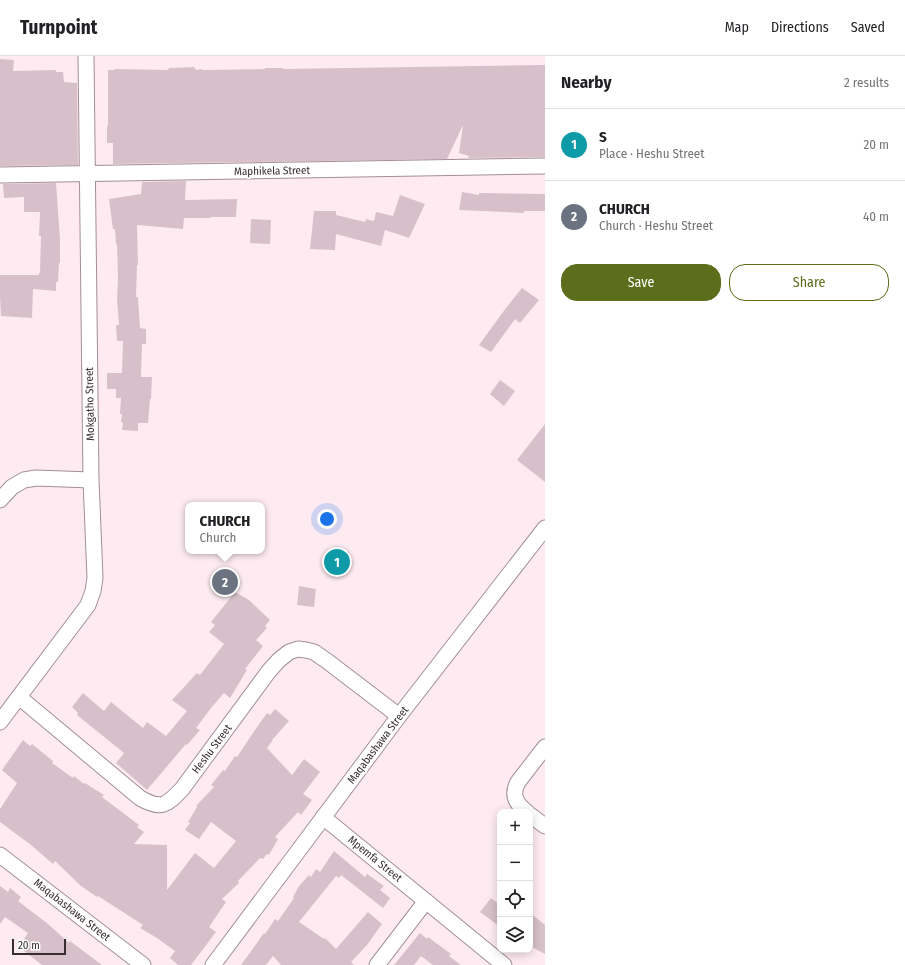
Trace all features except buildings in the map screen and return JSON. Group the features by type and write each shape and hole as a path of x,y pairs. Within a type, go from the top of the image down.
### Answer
{"street":[{"name":"Mokgatho Street","path":"0,722 88,605 93,591 95,578 91,480 86,56"},
{"name":"Maphikela Street","path":"0,175 545,166"},
{"path":"0,500 12,487 24,480 36,478 91,480"},
{"name":"Maqabashawa Street","path":"213,965 399,716 545,528"},
{"name":"Heshu Street","path":"19,697 140,798 157,806 166,804 182,789 269,671 289,652 298,649 314,652 399,716"},
{"path":"523,809 517,802 515,788 545,747"},
{"path":"533,816 545,826"},
{"name":"Mpemfa Street","path":"323,817 504,965"},
{"name":"Maqabashawa Street","path":"0,855 143,965"},
{"path":"377,965 426,901"}],"place":[{"name":"S","path":"337,562"},
{"name":"CHURCH","path":"225,582"}]}
